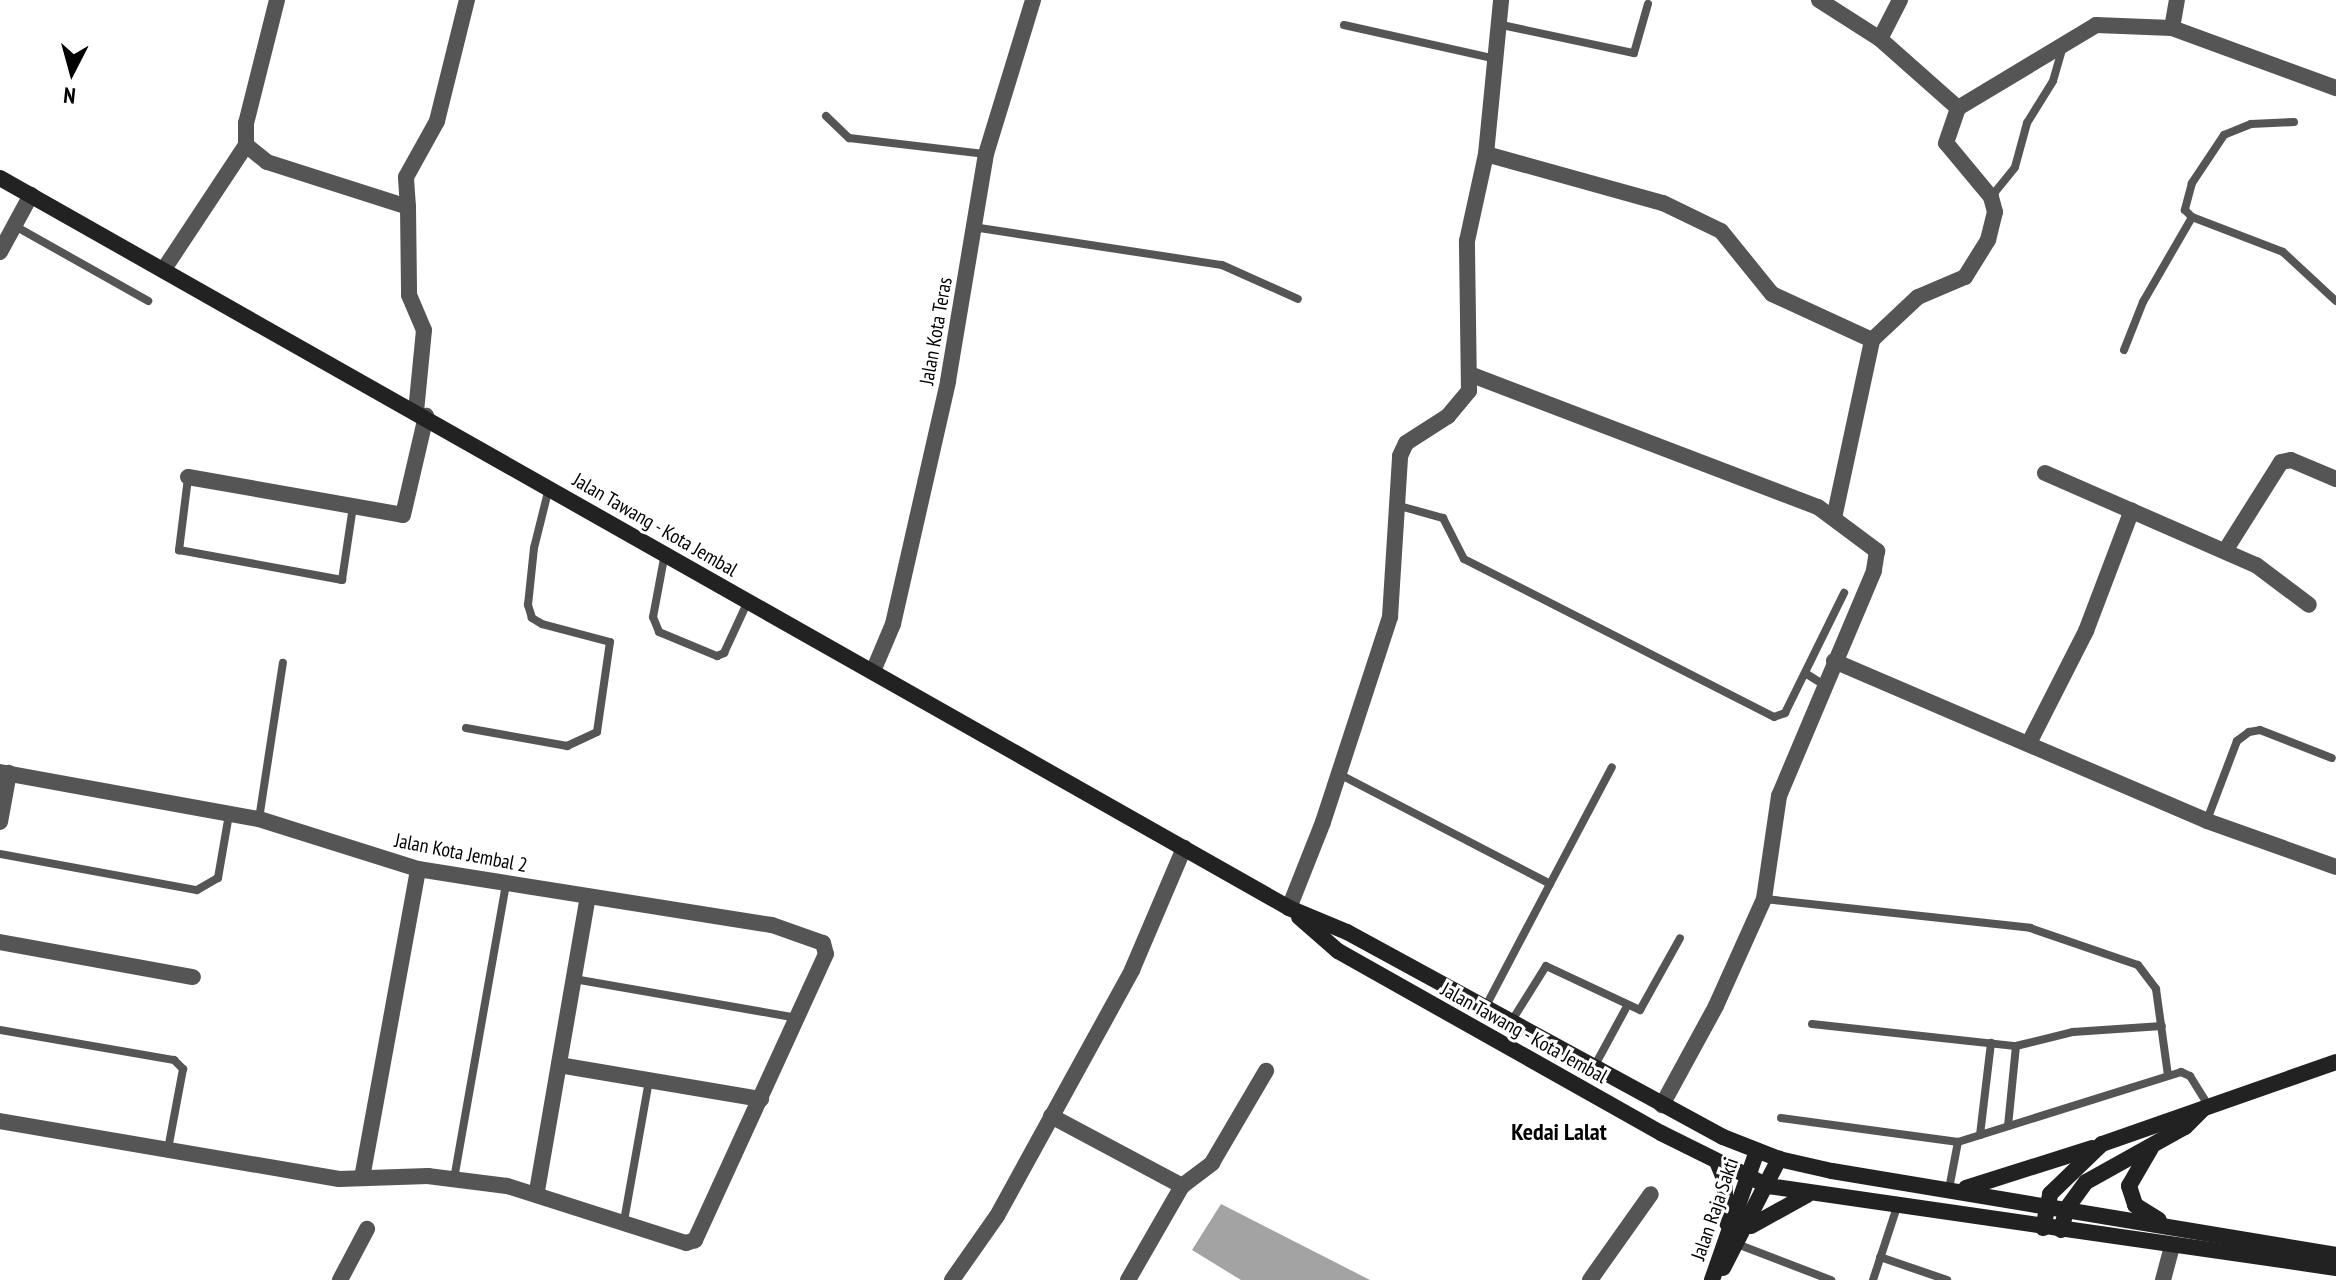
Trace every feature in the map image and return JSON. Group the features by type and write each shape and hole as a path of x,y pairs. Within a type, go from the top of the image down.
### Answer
{"main road":[{"name":"Jalan Tawang - Kota Jembal","path":"0,178 874,669 1289,908 1347,932 1662,1105 1757,1151 1779,1159 2336,1255"},
{"name":"Jalan Tawang - Kota Jembal","path":"1289,908 1338,951 1747,1179 1807,1195 2336,1268"},
{"path":"1955,1189 2102,1144 2179,1113 2206,1108 2336,1062"},
{"path":"2061,1230 2067,1208 2086,1182 2194,1121 2206,1108"},
{"path":"2154,1143 2132,1173 2131,1197 2135,1205 2171,1226"},
{"path":"2043,1228 2046,1204 2062,1179 2102,1144"},
{"name":"Jalan Raja Sakti","path":"1735,1237 1747,1179 1757,1151"},
{"name":"Jalan Raja Sakti","path":"1714,1280 1735,1237 1768,1186 1779,1159"},
{"path":"1718,1164 1724,1179 1735,1237 1757,1219 1807,1195"}],"street":[{"path":"164,269 246,145 246,123 277,0"},
{"path":"188,477 403,515 421,413 424,330 409,295 406,177 437,121 467,0"},
{"name":"Jalan Kota Teras","path":"874,669 893,624 948,381 986,154 1033,0"},
{"path":"1289,908 1339,774 1390,617 1395,504 1406,443 1460,405 1472,375 1467,241 1486,154 1492,58 1501,0"},
{"path":"1819,0 1880,39 1958,108"},
{"path":"1880,39 1900,0"},
{"path":"2172,28 2177,0"},
{"path":"1834,518 1872,340 1918,297 1955,283 1977,264 1995,212 1991,197 1946,143 1958,108 2062,49 2096,25 2172,28 2336,88"},
{"path":"246,145 267,162 408,207"},
{"path":"1486,154 1663,203 1721,231 1772,294 1872,340"},
{"path":"0,252 31,195"},
{"path":"1472,375 1818,507 1877,551 1874,571 1779,796 1764,899 1716,1006 1662,1105"},
{"path":"2225,551 2281,462 2291,460 2336,479"},
{"path":"2045,473 2256,565 2309,605"},
{"path":"2029,743 2086,631 2132,510"},
{"path":"1834,661 2207,821 2336,867"},
{"path":"0,822 4,772"},
{"name":"Jalan Kota Jembal 2","path":"4,772 259,819 418,869 772,925 823,943 823,965 799,1018"},
{"path":"952,1280 997,1216 1132,970 1184,848"},
{"path":"362,1178 418,869"},
{"path":"537,1191 588,896"},
{"path":"0,942 193,977"},
{"path":"0,1121 339,1179 454,1180 537,1191 686,1243 695,1240 799,1018"},
{"path":"559,1065 761,1099"},
{"path":"1128,1280 1182,1186 1212,1163 1266,1071"},
{"path":"1051,1116 1182,1186"},
{"path":"1590,1280 1651,1194"},
{"path":"340,1280 367,1229"},
{"path":"2163,1280 2172,1247"}],"lane":[{"path":"1496,24 1634,53 1648,4"},
{"path":"1344,25 1492,58"},
{"path":"1991,197 2015,167 2027,123 2053,81 2062,49"},
{"path":"826,116 849,138 986,154"},
{"path":"2294,122 2251,124 2224,135 2186,198 2185,210 2192,217 2283,252 2336,301"},
{"path":"2124,350 2143,302 2192,217"},
{"path":"14,226 148,301"},
{"path":"973,227 1222,265 1298,299"},
{"path":"188,477 179,550 342,580 353,506"},
{"path":"466,728 567,746 597,732 610,642 542,624 532,618 528,605 534,548 549,488"},
{"path":"1395,504 1443,518 1464,559 1774,717 1785,713 1844,593"},
{"path":"665,553 653,617 659,632 717,656 724,653 748,600"},
{"path":"259,819 283,663"},
{"path":"1805,673 1824,685"},
{"path":"2207,821 2237,741 2249,732 2260,730 2332,758"},
{"path":"1485,1008 1612,767"},
{"path":"1339,774 1550,884"},
{"path":"0,854 197,890 218,878 229,813"},
{"path":"454,1180 506,883"},
{"path":"1764,899 2030,928 2138,965 2156,989 2168,1075"},
{"path":"1511,1022 1546,966 1636,1012 1643,1007 1680,938"},
{"path":"574,979 799,1018"},
{"path":"1594,1068 1626,1008"},
{"path":"1812,1024 2016,1046 2073,1032 2162,1026"},
{"path":"0,1030 174,1060 183,1069 168,1149"},
{"path":"1980,1135 1991,1043"},
{"path":"2008,1126 2016,1046"},
{"path":"1781,1118 1958,1142 2168,1075 2190,1076 2206,1108"},
{"path":"624,1221 649,1080"},
{"path":"1955,1189 1958,1142"},
{"path":"1873,1280 1897,1207"},
{"path":"1735,1237 1831,1280"},
{"path":"1880,1257 1947,1280"}],"shaded area":[{"path":"1221,1204 1370,1280 1241,1280 1192,1250"}],"district":[{"name":"Kedai Lalat","path":"1559,1132"}]}
